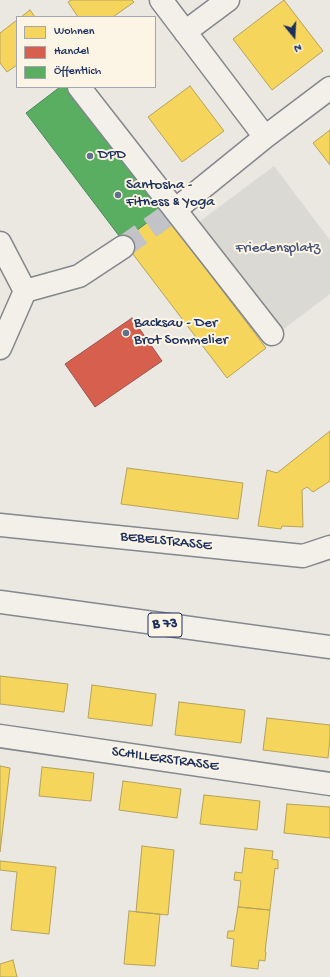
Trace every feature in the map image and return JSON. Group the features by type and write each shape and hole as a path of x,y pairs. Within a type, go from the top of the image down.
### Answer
{"street":[{"path":"161,0 265,137"},
{"path":"185,32 228,0"},
{"path":"80,88 272,334"},
{"path":"175,210 265,137 330,88"},
{"path":"0,243 25,291"},
{"path":"25,291 79,276 123,247"},
{"path":"0,348 25,291"},
{"name":"BEBELSTRASSE","path":"0,526 303,556 330,547"},
{"name":"B 73","path":"0,602 330,647"},
{"name":"SCHILLERSTRASSE","path":"0,736 330,784"}],"green space":[{"name":"Friedensplatz","path":"274,166 330,240 330,294 282,330 199,222"}],"building: Wohnen":[{"path":"71,0 132,0 134,2 114,16 77,16 68,2"},
{"path":"284,0 323,51 272,90 233,39"},
{"path":"30,10 34,16 22,16"},
{"path":"16,21 16,66 7,72 0,63 0,33"},
{"path":"190,86 224,131 182,162 148,117"},
{"path":"330,130 330,165 313,143"},
{"path":"162,211 266,348 227,378 123,241"},
{"path":"330,431 330,481 313,492 307,487 302,490 303,527 282,526 281,529 258,526 267,470 277,473"},
{"path":"127,468 243,483 238,519 121,504"},
{"path":"0,676 68,684 64,712 0,704"},
{"path":"92,685 156,694 152,726 88,718"},
{"path":"179,702 245,710 241,743 175,735"},
{"path":"267,718 330,725 328,758 263,750"},
{"path":"0,766 10,768 0,852"},
{"path":"42,767 94,773 91,801 39,796"},
{"path":"123,781 181,789 177,818 119,810"},
{"path":"204,795 260,801 257,830 200,824"},
{"path":"287,804 330,807 330,838 284,833"},
{"path":"142,846 174,850 168,915 136,912"},
{"path":"245,848 273,851 272,859 278,860 278,869 275,868 270,910 238,907 241,881 234,880 235,872 242,873"},
{"path":"0,861 56,867 49,934 11,930 17,872 0,870"},
{"path":"238,907 270,910 265,961 259,960 258,969 231,966 234,939 227,938 228,931 234,931"},
{"path":"129,911 160,914 155,966 124,964"},
{"path":"13,960 17,977 0,977 0,964"}],"building: Handel":[{"path":"132,318 162,361 95,407 65,364"}],"building: Öffentlich":[{"path":"59,88 69,88 162,211 123,241 26,113"}],"tunnel":[{"path":"123,247 175,210"}],"place":[{"name":"DPD","path":"90,156"},
{"name":"Santosha - Fitness & Yoga","path":"118,195"},
{"name":"Backsau - Der Brot Sommelier","path":"126,333"}]}
